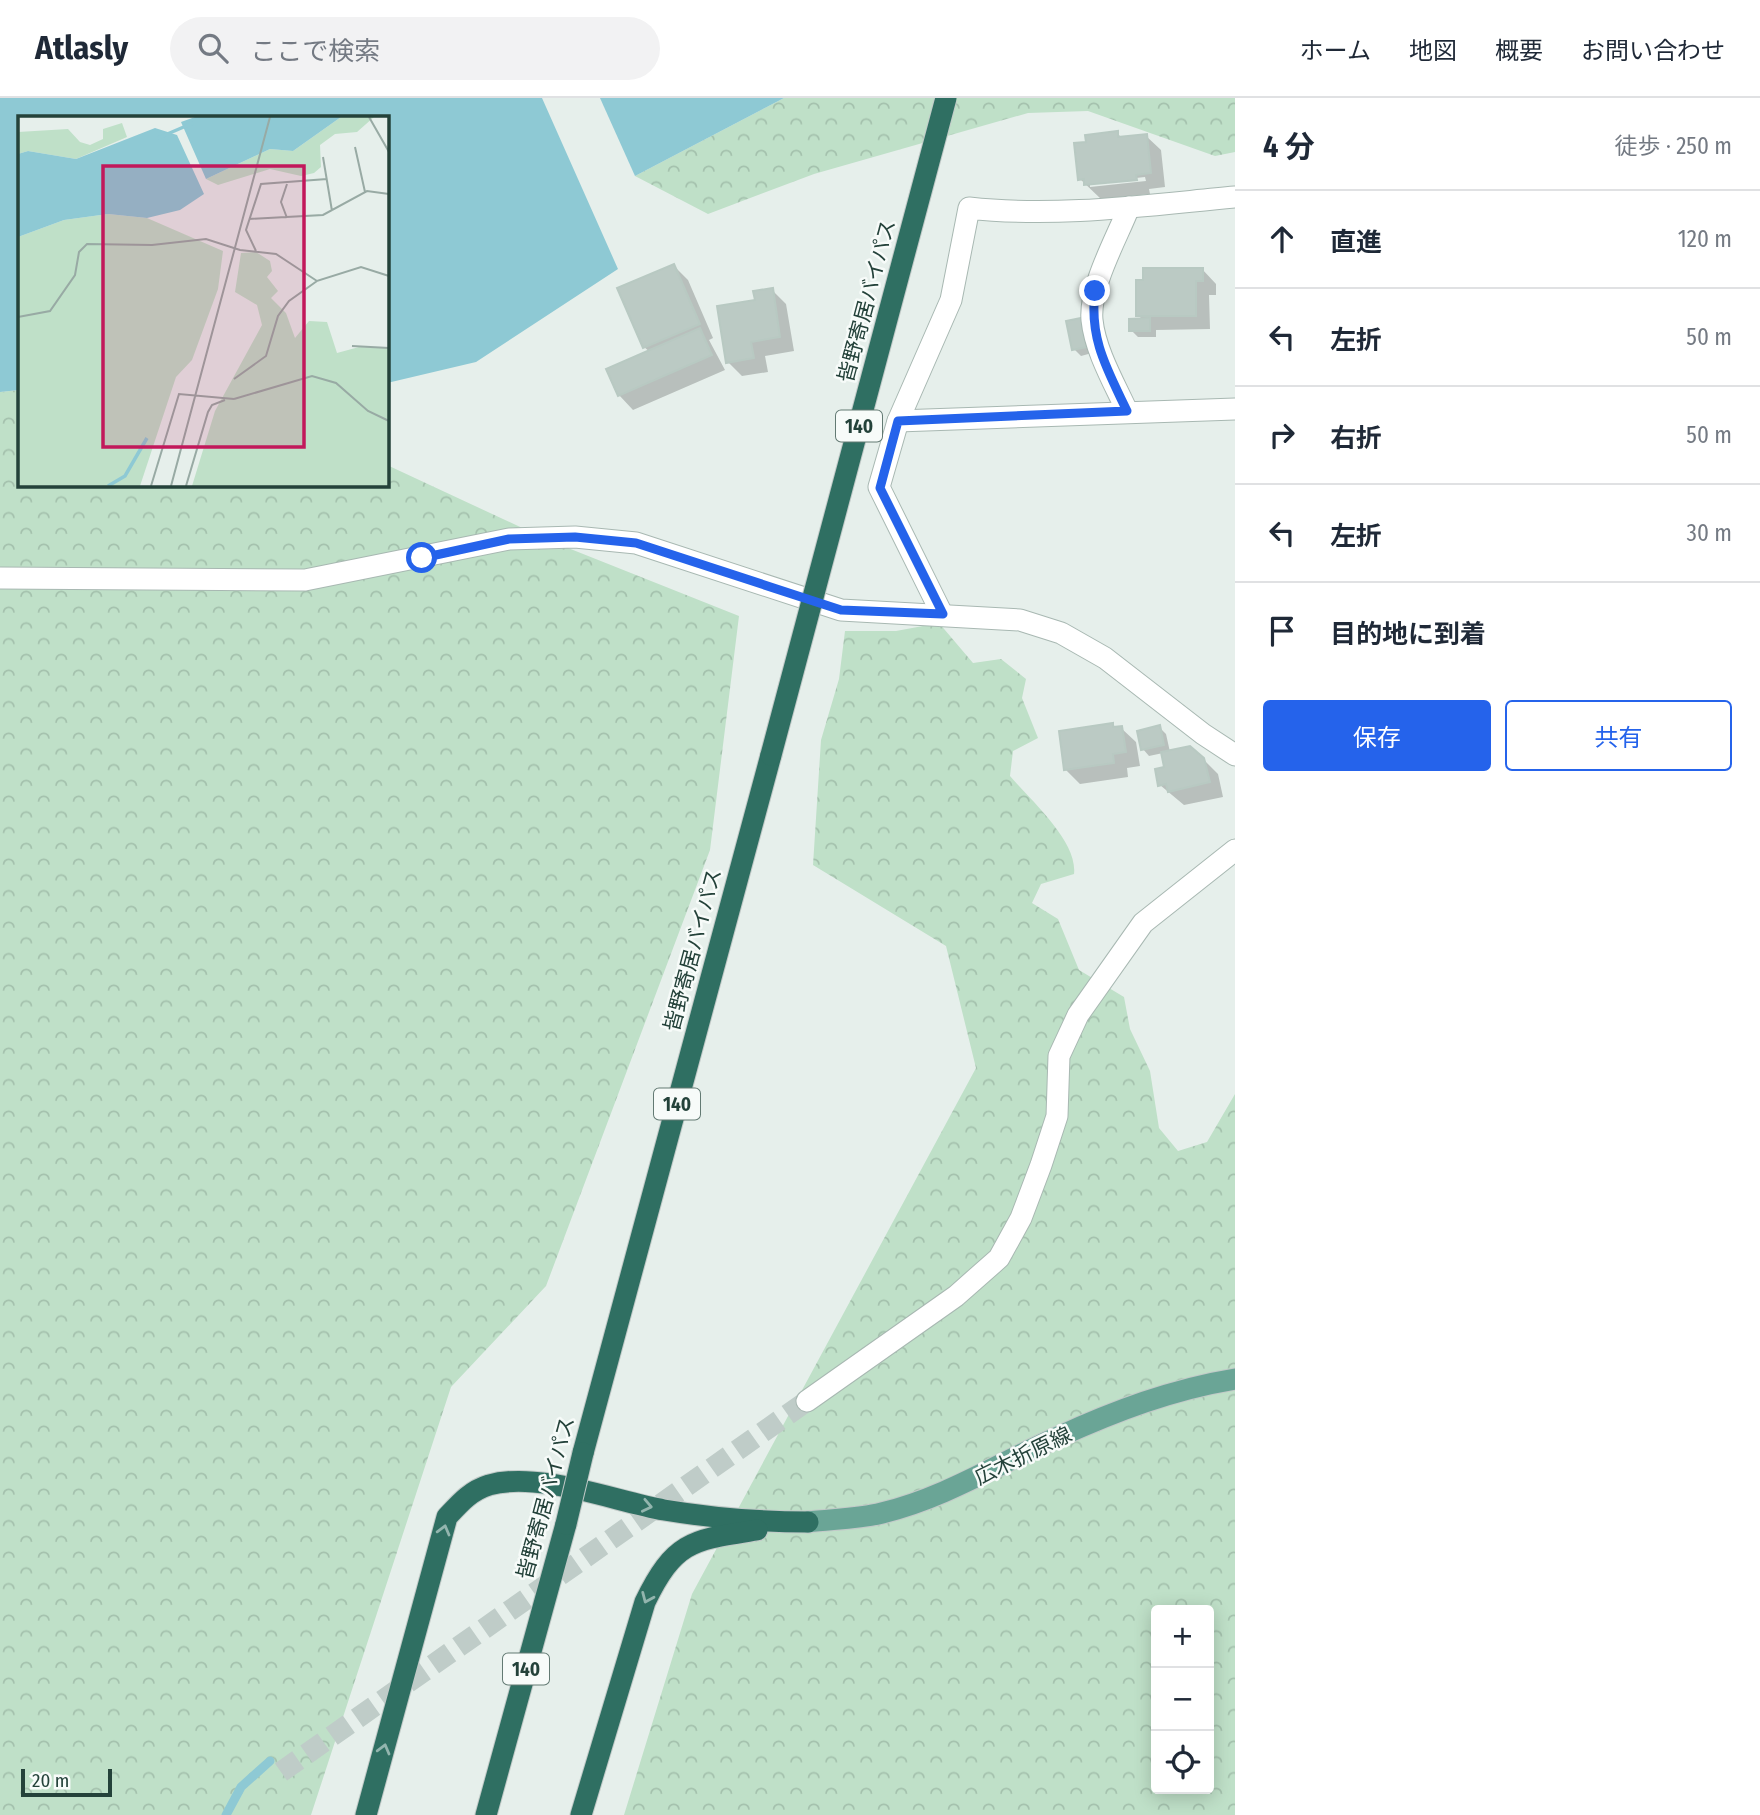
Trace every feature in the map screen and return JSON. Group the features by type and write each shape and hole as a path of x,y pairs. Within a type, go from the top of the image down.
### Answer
{"highway":[{"name":"皆野寄居バイパス","path":"486,1815 946,98"},
{"path":"366,1815 447,1517 471,1493 491,1484 543,1484 663,1510 749,1522 808,1522"},
{"path":"581,1815 645,1602 660,1571 672,1557 698,1539 808,1522"}],"main road":[{"name":"広木折原線","path":"808,1522 893,1510 954,1489 1058,1437 1147,1401 1187,1387 1235,1379"}],"street":[{"path":"943,614 880,488 898,421 951,300 970,208 1026,212 1129,207 1235,197"},
{"path":"1127,411 1096,338 1092,318 1095,291 1129,207"},
{"path":"898,421 1235,409"},
{"path":"0,578 305,580 509,539 575,537 636,543 841,610 1020,620 1061,633 1105,658 1203,734 1235,755"},
{"path":"807,1401 956,1296 999,1258 1021,1218 1057,1116 1059,1056 1077,1016 1143,923 1235,850"}],"green space":[{"path":"784,98 1235,98 1235,152 1215,156 1088,111 1028,113 814,174 708,214 635,176"},
{"path":"18,390 18,486 388,486 388,465 548,540 739,616 710,850 546,1286 451,1387 311,1815 0,1815 0,392"},
{"path":"939,623 973,663 1001,659 1026,679 1022,698 1038,738 1013,751 1010,776 1061,835 1073,861 1074,874 1041,884 1032,903 1058,919 1079,970 1124,997 1130,1029 1150,1071 1159,1128 1178,1151 1207,1142 1235,1094 1235,1815 624,1815 692,1594 976,1068 946,946 813,865 821,740 839,679 845,631 896,631"}],"water":[{"path":"0,98 542,98 618,269 476,362 388,383 388,116 18,116 18,390 0,392"},
{"path":"600,98 784,98 635,176"}],"building":[{"path":"1118,131 1118,137 1147,134 1151,173 1136,175 1137,180 1084,185 1084,179 1078,180 1074,143 1086,142 1085,135"},
{"path":"674,264 700,324 643,348 617,288"},
{"path":"1143,268 1203,268 1203,281 1196,281 1196,316 1136,316 1136,280 1143,280"},
{"path":"773,288 780,337 751,342 754,358 726,363 717,306 755,300 753,291"},
{"path":"1081,318 1087,347 1072,350 1066,321"},
{"path":"1150,318 1150,331 1129,331 1129,319"},
{"path":"700,328 712,355 618,396 606,369"},
{"path":"1113,723 1113,727 1122,726 1126,752 1113,754 1114,763 1064,770 1059,731"},
{"path":"1160,725 1164,745 1141,750 1137,731"},
{"path":"1190,746 1204,758 1210,782 1168,792 1166,784 1158,786 1155,769 1164,767 1161,752"}],"waterway":[{"path":"226,1815 241,1787 270,1761"}],"tunnel":[{"path":"281,1772 807,1401"}],"route":[{"path":"422,558 509,539 575,537 636,543 841,610 943,614 880,488 898,421 1127,411 1096,338 1092,318 1095,291"}]}
